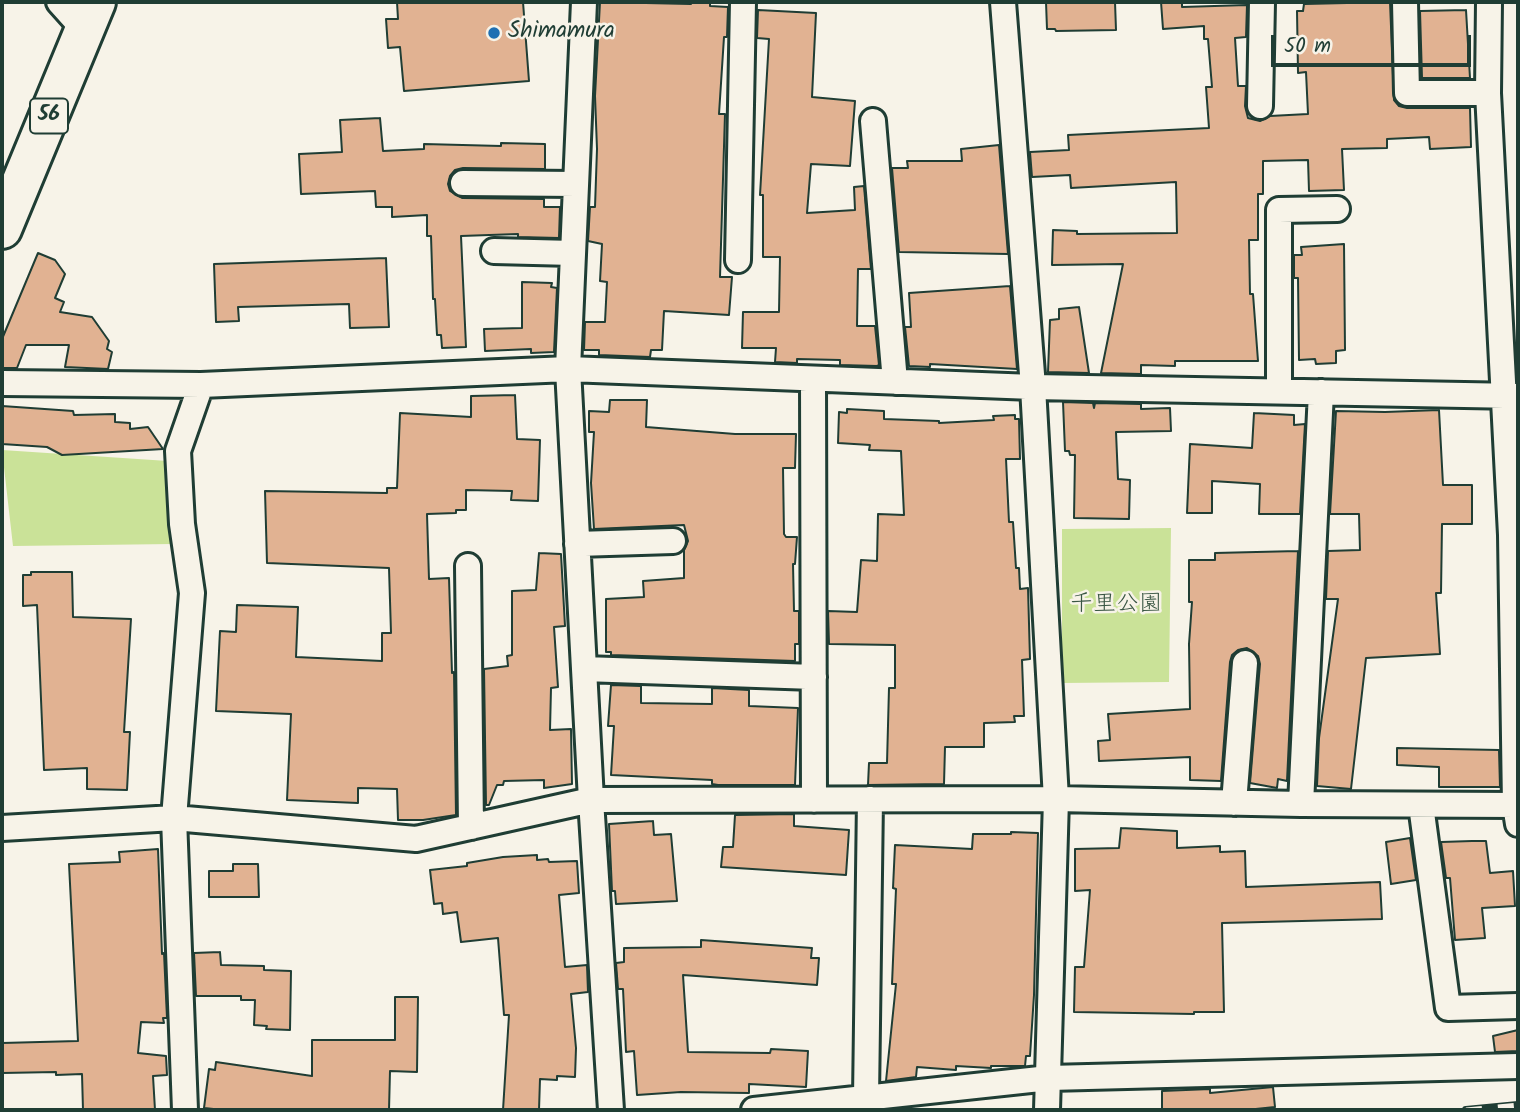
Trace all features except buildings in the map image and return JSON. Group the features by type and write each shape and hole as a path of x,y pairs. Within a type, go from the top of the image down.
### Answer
{"main road":[{"name":"56","path":"2,229 90,16"}],"street":[{"path":"59,2 90,16"},
{"path":"584,2 568,369 611,1110"},
{"path":"737,260 743,2"},
{"path":"1003,2 1033,387 1056,799 1047,1110"},
{"path":"1260,106 1262,2"},
{"path":"1405,2 1407,93 1488,93"},
{"path":"2,828 174,818 416,839 591,800 1056,799 1421,804 1517,811 1515,535 1510,395 1488,93 1489,2"},
{"path":"873,121 895,382"},
{"path":"463,183 576,184"},
{"path":"1279,391 1279,210 1337,209"},
{"path":"494,251 573,253"},
{"path":"2,383 201,385 568,369 1033,387 1510,395"},
{"path":"813,379 814,800"},
{"path":"185,1110 174,818 192,593 182,524 178,451 201,385"},
{"path":"1301,804 1321,392"},
{"path":"577,544 673,541"},
{"path":"468,566 471,827"},
{"path":"1234,803 1245,663"},
{"path":"584,669 814,677"},
{"path":"866,1098 870,799"},
{"path":"1421,804 1448,1008 1518,1006"},
{"path":"754,1110 1049,1078 1518,1066"}],"green space":[{"path":"2,450 168,461 173,544 13,546"},
{"name":"千里公園","path":"1171,528 1169,682 1062,683 1062,529"}],"railway":[{"path":"1466,1110 1518,1105"}],"place":[{"name":"Shimamura","path":"494,33"}]}
